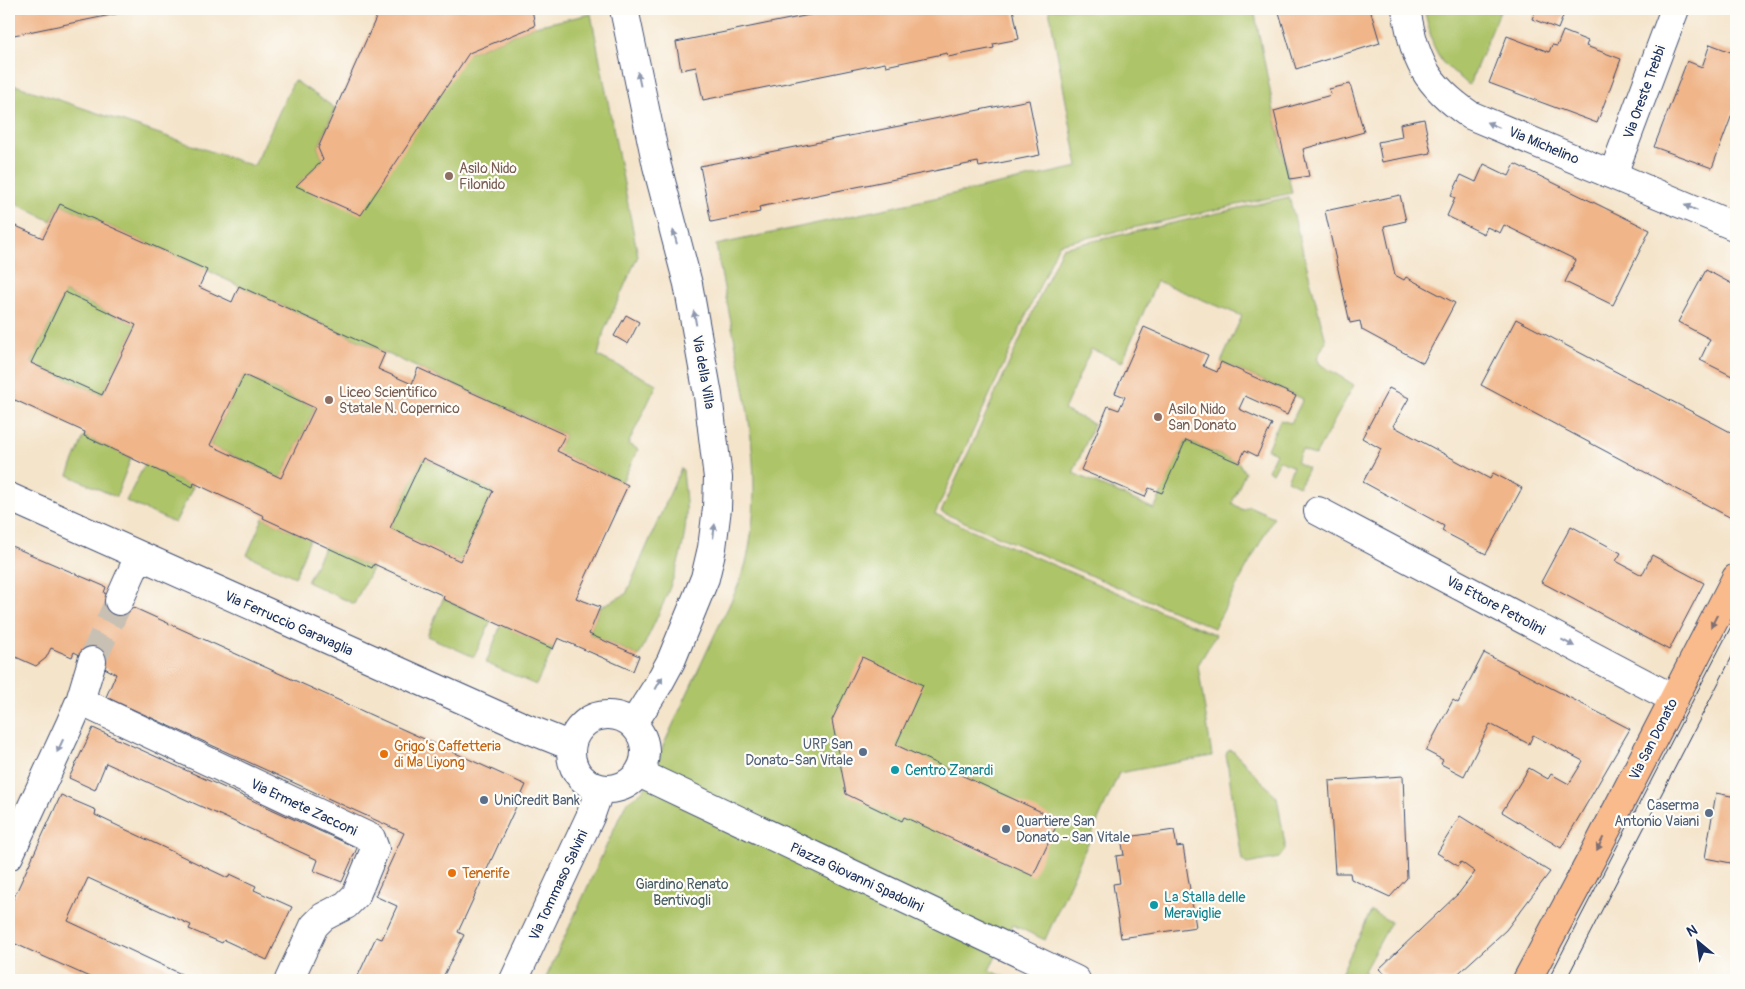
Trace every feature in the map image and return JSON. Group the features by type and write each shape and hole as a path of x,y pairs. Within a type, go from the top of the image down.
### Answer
{"main road":[{"name":"Via San Donato","path":"1527,980 1736,578"}],"street":[{"name":"Via della Villa","path":"624,9 657,166 688,284 708,395 718,478 717,508 712,548 705,578 671,661 633,724"},
{"name":"Via Michelino","path":"1406,9 1411,39 1417,57 1426,74 1452,102 1478,118 1736,227"},
{"name":"Via Oreste Trebbi","path":"1613,174 1675,9"},
{"name":"Via Ferruccio Garavaglia","path":"9,497 526,728 571,746"},
{"name":"Via Ettore Petrolini","path":"1318,511 1674,699"},
{"path":"119,601 140,556"},
{"path":"9,856 80,701 92,661"},
{"name":"Via Ermete Zacconi","path":"80,701 371,838 375,849 356,896 346,905 323,917 314,926 289,980"},
{"path":"605,714 625,718 633,724 640,733 646,753 639,773 623,786 614,789 600,789 582,780 574,770 571,758 571,746 579,728 596,716 605,714"},
{"name":"Piazza Giovanni Spadolini","path":"639,773 1076,980"},
{"name":"Via Tommaso Salvini","path":"514,980 590,817 600,789"}],"green space":[{"name":"Giardino Renato Bentivogli","path":"1049,9 1254,9 1292,193 1059,244 935,514 1216,635 1198,665 1212,756 1119,773 1045,940 1013,925 989,970 1011,980 545,980 625,805 643,790 653,775 663,746 737,588 747,559 753,520 754,481 751,441 739,362 716,245 1078,167"},
{"path":"1424,9 1501,9 1469,85 1442,62 1433,45"},
{"path":"591,14 638,256 604,331 598,356 657,384 628,444 638,449 622,482 557,451 565,435 207,270 60,204 51,221 9,200 9,83 254,166 294,80 335,108 318,148 323,160 297,185 469,53 535,26"},
{"name":"Asilo Nido San Donato","path":"1289,197 1326,341 1317,358 1320,364 1354,385 1315,456 1302,450 1296,462 1308,468 1299,486 1287,480 1293,467 1279,460 1272,473 1268,470 1276,453 1267,449 1280,420 1291,423 1303,399 1221,362 1242,316 1157,281 1122,362 1091,349 1064,410 1094,424 1073,473 1154,509 1186,440 1239,463 1245,473 1232,503 1243,510 1249,506 1274,517 1214,628 941,512 1062,248"},
{"path":"65,292 136,325 102,395 31,363"},
{"path":"244,375 315,408 281,478 210,445"},
{"path":"84,436 131,458 116,497 68,475"},
{"path":"423,458 493,491 460,561 390,528"},
{"path":"145,464 193,487 175,523 126,501"},
{"path":"681,468 683,470 686,510 685,534 681,552 670,588 639,656 589,634 600,607 626,594"},
{"path":"263,518 310,539 295,577 247,555"},
{"path":"325,546 372,568 354,604 307,582"},
{"path":"443,599 491,621 474,657 427,636"},
{"path":"501,625 553,649 536,685 486,663"},
{"path":"1230,750 1277,797 1285,844 1285,850 1279,858 1247,864 1242,860 1226,755"},
{"path":"1371,911 1391,922 1364,971 1374,980 1338,980"}],"building":[{"path":"9,9 135,9 135,10 9,36"},
{"path":"380,9 532,9 535,26 469,53 361,215 296,186 323,160 318,148"},
{"path":"839,9 1013,9 1019,39 993,44 994,48 948,57 947,53 886,66 885,63 703,100 696,67 681,70 676,42"},
{"path":"1278,9 1370,9 1380,43 1296,69"},
{"path":"1536,9 1566,9 1558,29 1532,19"},
{"path":"1563,31 1588,41 1586,46 1621,59 1597,123 1489,83 1507,36 1549,52 1552,45 1557,46"},
{"path":"1710,44 1736,54 1736,104 1712,168 1654,147 1687,61 1702,67"},
{"path":"1350,84 1364,132 1303,149 1309,176 1290,179 1274,111 1331,95 1329,89"},
{"path":"1029,100 1040,155 979,167 978,162 759,207 760,212 711,222 700,166"},
{"path":"1424,119 1431,153 1382,162 1378,142 1402,137 1400,124"},
{"path":"1484,164 1509,176 1515,164 1650,230 1613,305 1565,282 1576,260 1504,225 1500,233 1487,227 1484,234 1447,216 1455,198 1451,196 1461,175 1476,182"},
{"path":"1400,195 1406,221 1384,226 1395,275 1404,280 1406,277 1455,303 1423,363 1362,330 1360,321 1350,323 1325,211"},
{"path":"60,204 207,270 199,287 232,302 239,286 385,353 378,369 412,384 418,368 565,435 557,451 628,485 576,598 600,607 589,634 639,656 633,671 558,638 553,649 443,599 444,596 374,564 372,568 263,518 264,516 194,483 193,487 84,436 85,432 15,400 13,403 9,401 9,223 43,238","holes":["65,292 136,325 102,395 31,363","244,375 315,408 281,478 210,445","423,458 493,491 460,561 390,528"]},
{"path":"1706,270 1736,286 1736,378 1700,360 1710,339 1678,322"},
{"path":"626,315 639,322 628,344 614,336"},
{"path":"1516,319 1736,435 1735,520 1481,385"},
{"path":"1144,327 1208,355 1203,366 1217,372 1221,362 1296,396 1287,415 1245,396 1239,409 1272,424 1257,456 1245,450 1239,463 1186,440 1162,493 1149,488 1145,497 1081,470 1108,406 1119,410 1125,397 1115,393"},
{"path":"1389,388 1409,398 1393,426 1490,479 1493,473 1522,488 1486,554 1442,531 1444,526 1363,482 1381,449 1362,438"},
{"path":"1571,526 1621,553 1616,561 1642,575 1652,555 1704,583 1669,650 1541,582"},
{"path":"9,545 106,587 104,593 119,601 526,785 458,932 464,935 443,977 451,980 356,980 376,937 382,939 397,906 375,896 404,833 106,697 116,674 74,652 72,657 51,648 46,658 36,666 9,654"},
{"path":"1484,653 1630,729 1561,848 1502,812 1529,768 1548,779 1551,774 1569,784 1583,761 1533,735 1529,744 1490,724 1464,776 1441,764 1443,760 1426,751 1453,700 1458,703"},
{"name":"Centro Zanardi","path":"862,657 923,685 896,745 1059,820 1033,876 904,817 902,821 846,794 832,720"},
{"path":"93,728 357,848 342,882 314,871 318,860 106,763 95,790 69,778"},
{"path":"1403,776 1407,878 1390,897 1351,879 1350,873 1335,873 1329,781"},
{"path":"1716,793 1736,797 1736,864 1705,858"},
{"path":"61,795 96,810 95,815 228,878 230,874 256,886 254,890 292,907 267,960 224,940 222,943 189,929 191,925 88,878 68,921 194,980 96,980 9,941 9,908"},
{"path":"1460,816 1550,872 1506,930 1451,980 1391,980 1379,969 1459,893 1475,872 1461,862 1458,866 1437,853"},
{"name":"La Stalla delle Meraviglie","path":"1174,830 1177,847 1183,846 1196,927 1121,938 1113,884 1120,883 1116,856 1124,855 1121,838"}],"tunnel":[{"path":"92,661 119,601"}],"tram line":[{"path":"1548,980 1736,617"},
{"path":"1566,980 1736,649"}],"place":[{"name":"Asilo Nido Filonido","path":"449,176"},
{"name":"Liceo Scientifico Statale N. Copernico","path":"329,400"},
{"name":"Asilo Nido San Donato","path":"1158,417"},
{"name":"URP San Donato-San Vitale","path":"863,752"},
{"name":"Grigo’s Caffetteria di Ma Liyong","path":"384,754"},
{"name":"Centro Zanardi","path":"895,770"},
{"name":"UniCredit Bank","path":"484,800"},
{"name":"Caserma Antonio Vaiani","path":"1709,813"},
{"name":"Quartiere San Donato - San Vitale","path":"1006,829"},
{"name":"Tenerife","path":"452,873"},
{"name":"La Stalla delle Meraviglie","path":"1154,905"}]}
